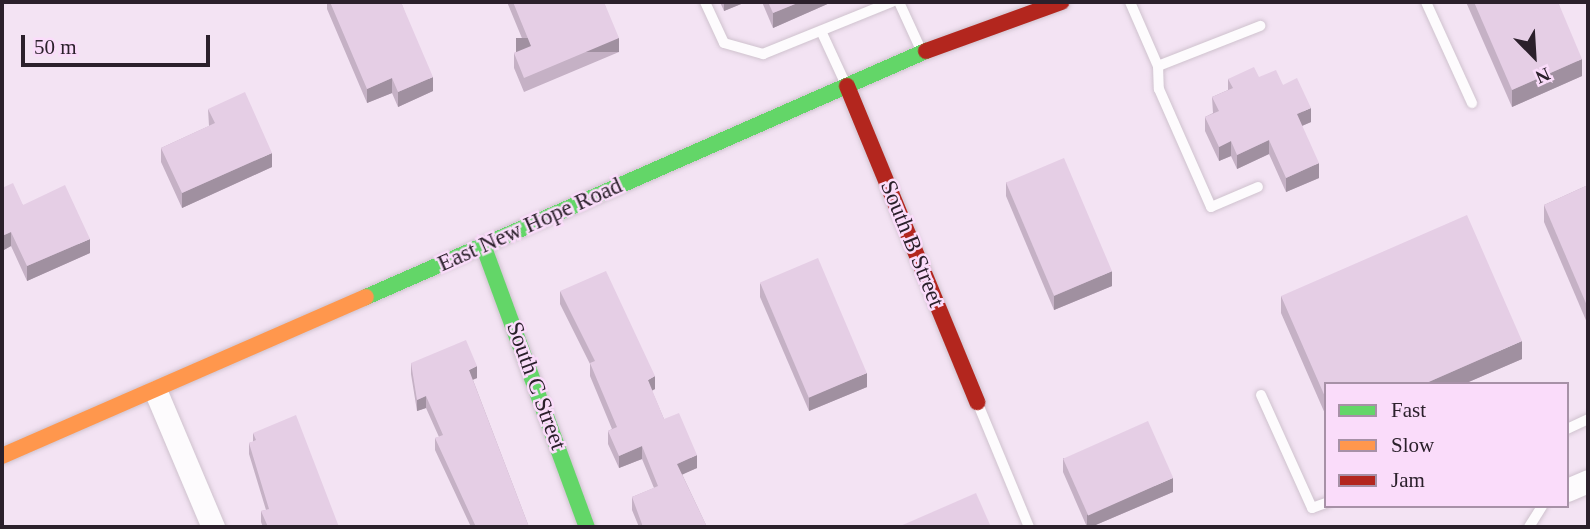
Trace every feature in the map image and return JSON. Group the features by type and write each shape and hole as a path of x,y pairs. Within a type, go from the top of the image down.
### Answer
{"street":[{"name":"East New Hope Road","path":"2,456 156,392 922,53 1054,3"},
{"name":"South B Street","path":"846,86 977,402"},
{"name":"South C Street","path":"483,245 587,527"},
{"path":"156,392 213,527"},
{"path":"1569,489 1588,481"}],"lane":[{"path":"705,2 724,43 746,53 763,54 822,33 892,2"},
{"path":"898,2 922,53"},
{"path":"1130,2 1158,66 1159,89 1210,207 1258,187"},
{"path":"1426,2 1472,103"},
{"path":"1158,66 1260,26"},
{"path":"822,33 846,86"},
{"path":"1261,395 1312,508 1324,504"},
{"path":"977,402 1029,527"},
{"path":"1569,428 1588,419"},
{"path":"1529,527 1541,508"}],"building":[{"path":"330,2 401,2 433,77 398,92 392,78 367,89"},
{"path":"513,2 604,2 619,38 524,78 514,53 531,46"},
{"path":"768,2 800,2 773,13"},
{"path":"1474,2 1558,2 1582,59 1512,90"},
{"path":"1254,67 1259,77 1276,70 1283,85 1297,78 1311,108 1297,114 1319,163 1286,178 1269,140 1237,155 1231,141 1219,147 1205,117 1219,111 1212,97 1233,88 1228,79"},
{"path":"245,92 272,153 182,193 161,148 215,123 208,109"},
{"path":"1064,158 1112,271 1054,296 1006,183"},
{"path":"13,183 23,205 65,185 90,239 27,266 11,232 2,236 2,188"},
{"path":"1588,185 1588,308 1544,205"},
{"path":"1467,215 1522,341 1429,382 1324,382 1324,394 1281,296"},
{"path":"818,258 867,373 809,398 760,283"},
{"path":"606,271 655,376 648,380 664,419 679,413 697,455 677,464 707,527 643,527 632,497 658,486 642,446 619,456 608,431 617,427 590,363 595,361 560,291"},
{"path":"466,340 477,366 469,370 529,527 476,527 435,438 443,435 426,396 417,400 411,363"},
{"path":"296,415 339,527 268,527 261,511 269,509 249,443 256,440 253,433"},
{"path":"1148,421 1173,478 1088,515 1063,459"},
{"path":"976,493 991,527 898,527"}],"traffic: fast":[{"path":"366,297 926,51"},
{"path":"483,245 587,527"}],"traffic: slow":[{"path":"2,456 366,297"}],"traffic: jam":[{"path":"926,51 1061,2"},
{"path":"847,86 977,402"}]}
